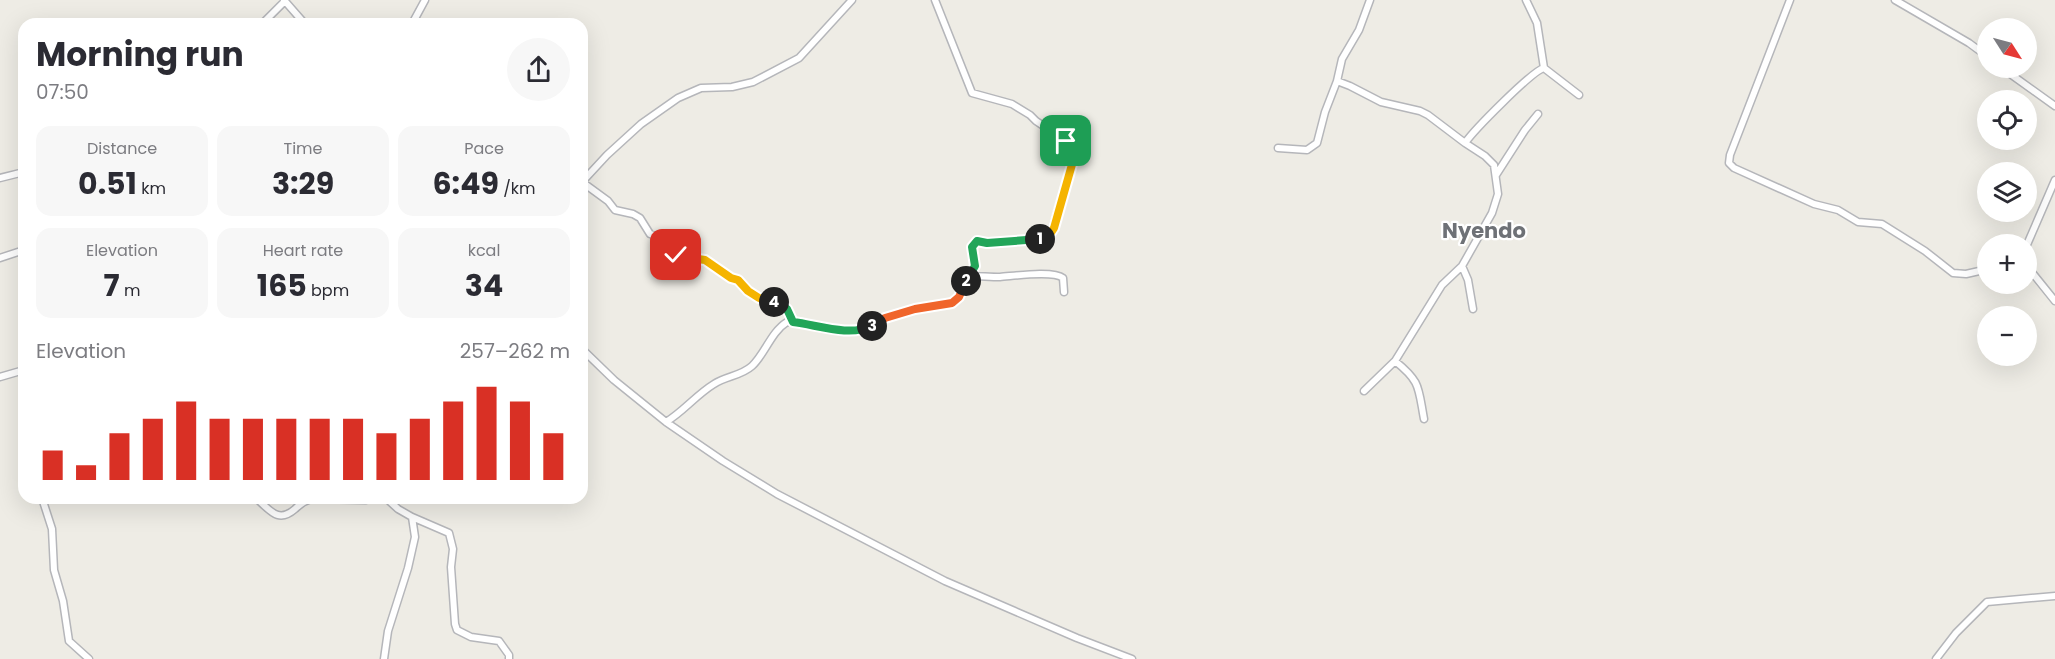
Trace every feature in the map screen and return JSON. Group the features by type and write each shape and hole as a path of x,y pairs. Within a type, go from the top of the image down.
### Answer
{"street":[{"path":"415,18 425,0"},
{"path":"588,176 641,124 678,98 701,88 732,87 753,82 799,58 852,0"},
{"path":"666,422 699,393 721,379 746,371 760,358 783,324 793,322 842,330 864,330 885,318 915,309 952,303 959,297 975,266 972,247 977,241 987,243 1039,239 1048,237 1051,233 1074,157 1066,141 1030,115 1012,104 972,93 935,0"},
{"path":"1278,148 1307,150 1317,143 1342,59 1359,30 1370,0"},
{"path":"1527,0 1537,23 1544,68 1579,95"},
{"path":"1790,0 1730,155 1729,163 1742,172 1814,204 1838,210 1858,222 1882,224 1922,249 1953,273 1966,274 1977,272"},
{"path":"1895,0 1977,49"},
{"path":"268,18 284,1 299,18"},
{"path":"1465,143 1497,108 1533,74 1544,68"},
{"path":"2016,78 2055,106"},
{"path":"1336,81 1381,102 1428,115 1492,162 1498,194 1496,204 1462,266 1442,285 1395,361 1364,391"},
{"path":"1496,176 1538,114"},
{"path":"0,178 18,174"},
{"path":"2032,234 2055,180"},
{"path":"588,186 608,201 615,210 640,218 650,234 668,239 681,263 705,260 731,278 738,280 748,291 759,298 782,305 787,309 793,322"},
{"path":"0,258 18,252"},
{"path":"1462,266 1468,280 1473,309"},
{"path":"970,276 1053,274 1063,278 1064,292"},
{"path":"2037,279 2055,301"},
{"path":"588,355 666,422 777,494 945,581 1132,659"},
{"path":"1395,361 1412,375 1417,383 1424,419"},
{"path":"0,377 18,372"},
{"path":"44,504 52,529 54,570 63,601 69,641 89,659"},
{"path":"263,504 277,516 282,517 288,516 301,504"},
{"path":"393,504 412,517 448,532 453,549 451,567 457,630 471,637 499,641 509,655 509,659"},
{"path":"384,659 388,632 415,537 412,517"},
{"path":"1936,659 1956,633 1987,602 2055,596"}],"district":[{"name":"Nyendo","path":"1484,231"}],"route":[{"path":"676,255 684,264 698,259 709,262 731,278 738,280 748,291 759,298 782,305 787,309 793,322 842,330 864,330 885,318 915,309 952,303 956,300 975,266 972,247 975,242 987,243 1048,237 1054,228 1074,157 1066,141"}]}
